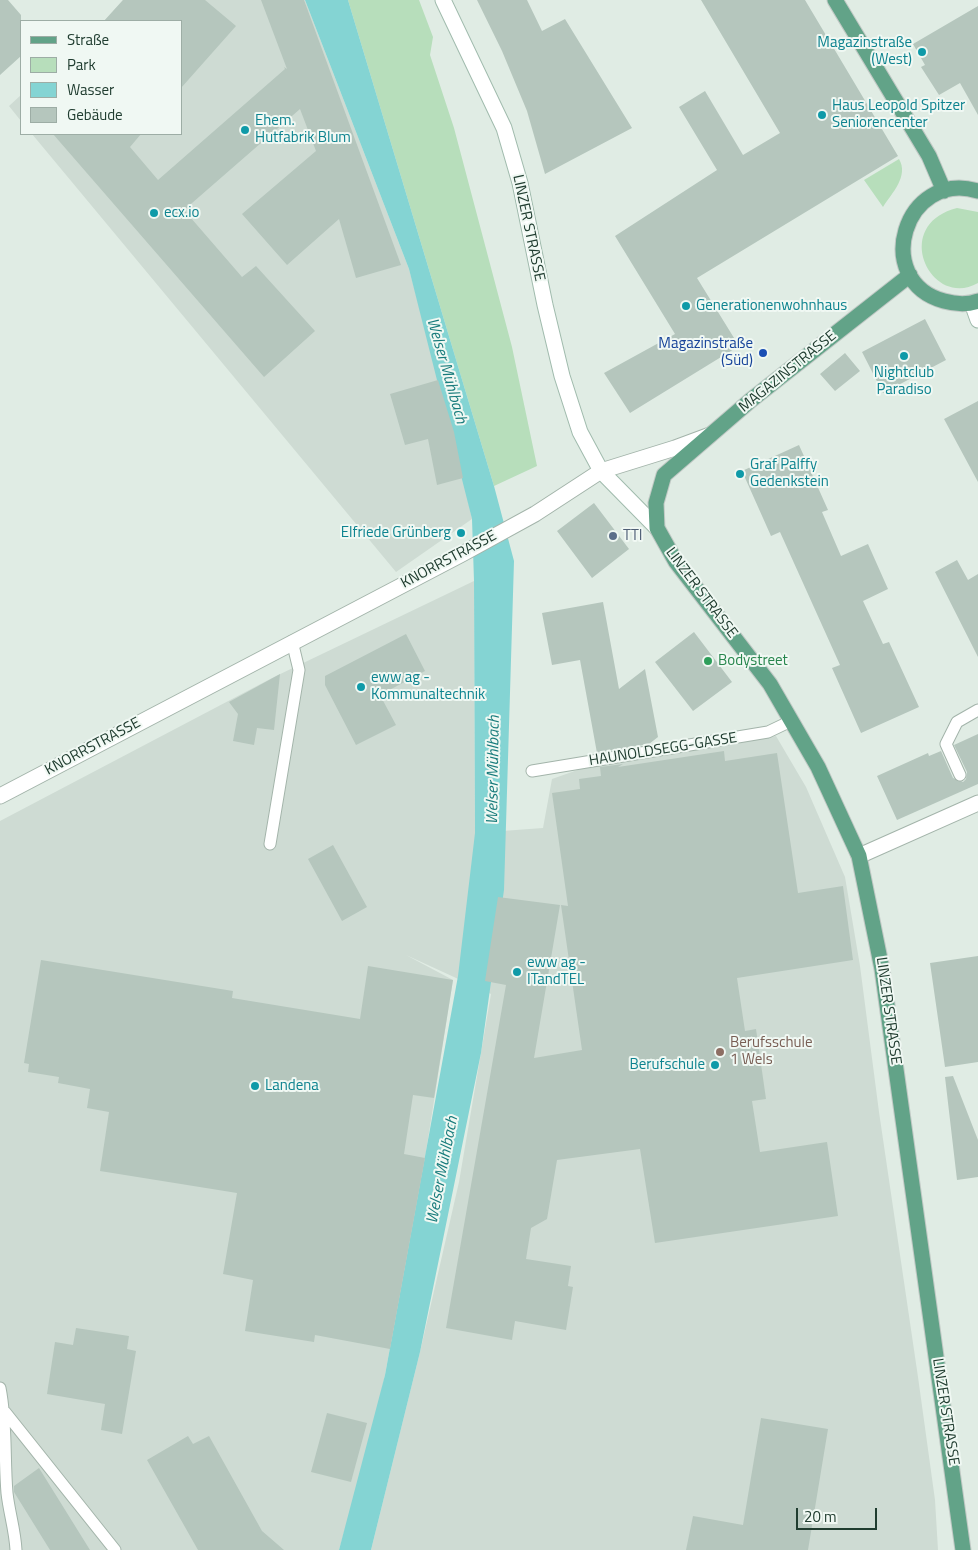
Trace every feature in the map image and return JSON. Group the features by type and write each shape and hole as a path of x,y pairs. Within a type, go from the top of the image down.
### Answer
{"main road":[{"path":"834,0 929,156 944,190"},
{"path":"975,302 954,304 937,299 922,290 910,276 904,261 902,246 904,230 913,213 926,199 944,190 960,188 978,191"},
{"name":"MAGAZINSTRASSE","path":"656,528 656,502 664,475 751,400 910,276"},
{"name":"LINZER STRASSE","path":"656,528 676,562 770,684 818,767 859,856 882,969 963,1550"}],"street":[{"name":"LINZER STRASSE","path":"443,0 504,128 520,184 544,305 562,376 580,432 601,471 656,528"},
{"path":"975,302 978,320"},
{"name":"MAGAZINSTRASSE","path":"601,471 675,448 714,433"},
{"name":"KNORRSTRASSE","path":"0,796 512,527 601,471"},
{"path":"859,856 978,803"}],"lane":[{"path":"270,844 299,670 292,641"},
{"path":"960,775 946,744 957,722 978,710"},
{"name":"HAUNOLDSEGG-GASSE","path":"532,771 768,732 792,721"},
{"path":"0,1388 5,1412 7,1494 15,1532 16,1550"},
{"path":"5,1412 115,1550"}],"shaded area":[{"path":"123,0 305,0 409,269 453,431 472,519 396,572 33,135 182,135 182,20 105,20"},
{"path":"20,96 20,120 9,106"},
{"path":"474,581 475,833 543,828 552,779 586,767 776,736 806,787 845,877 860,966 935,1500 938,1550 371,1550 420,1352 459,1182 491,994 406,955 453,980 425,1158 385,1375 371,1439 339,1550 0,1550 0,821 272,678"}],"green space":[{"path":"348,0 419,0 433,37 430,55 454,128 512,347 537,466 494,486"},
{"path":"899,159 902,165 901,178 883,207 864,180"},
{"path":"957,208 978,212 978,283 961,288 945,285 933,276 925,262 922,246 925,231 937,217"}],"water":[{"name":"Welser Mühlbach","path":"305,0 348,0 494,486 514,561 504,890 481,1053 420,1352 371,1550 339,1550 385,1375 458,976 475,833 472,519 409,269"}],"building":[{"path":"0,0 8,0 21,15 20,57 0,75"},
{"path":"123,0 205,0 236,26 182,87 182,20 105,20"},
{"path":"261,0 304,0 401,265 356,278 339,219 287,265 242,214 316,151 300,109 184,210 242,277 256,266 315,331 264,377 54,135 140,135 130,147 158,180 285,69 284,67 287,69"},
{"path":"477,0 527,0 542,31 565,19 632,128 545,174 527,111 502,51"},
{"path":"701,0 805,0 898,156 697,278 739,346 630,413 604,373 675,334 615,236 717,170 679,107 705,91 743,155 780,133"},
{"path":"978,6 978,115 960,83 939,95 921,67 925,65 913,44"},
{"name":"Nightclub Paradiso","path":"925,319 946,360 883,393 862,352"},
{"path":"845,353 860,371 835,391 820,374"},
{"path":"438,380 454,432 463,478 437,485 428,439 405,445 390,394"},
{"path":"978,401 978,482 944,419"},
{"path":"799,445 828,510 822,512 841,556 868,544 888,589 863,601 883,644 889,642 919,707 861,733 832,668 840,665 780,532 771,536 742,471"},
{"path":"594,503 629,549 592,578 557,531"},
{"path":"957,560 968,580 978,574 978,657 935,572"},
{"path":"603,602 619,689 645,669 658,737 649,744 597,753 580,660 552,665 542,613"},
{"path":"694,632 732,682 693,711 655,662"},
{"name":"eww ag - Kommunaltechnik","path":"406,634 425,671 380,695 396,725 356,745 325,685 325,676"},
{"path":"280,674 274,730 257,728 254,745 233,741 238,714 229,702"},
{"path":"978,734 978,784 897,820 877,776 928,753 929,756 941,751 953,778 963,782 966,779 967,772 954,745"},
{"name":"Berufsschule 1 Wels","path":"724,751 725,761 777,753 798,893 843,886 853,960 737,978 745,1031 756,1029 766,1099 752,1101 760,1152 827,1142 838,1216 655,1243 640,1149 557,1160 547,1219 531,1228 526,1259 571,1266 568,1286 573,1287 566,1330 515,1321 512,1340 446,1328 506,985 485,981 498,897 560,905 534,1058 582,1050 561,905 568,906 552,793 580,789 579,779 601,776 600,767 623,764 618,767"},
{"path":"333,845 367,907 342,921 308,859"},
{"path":"978,956 978,1062 945,1067 930,963"},
{"name":"Landena","path":"41,960 233,991 232,998 360,1019 368,966 453,980 434,1098 413,1095 404,1154 425,1158 390,1349 315,1335 314,1342 245,1331 253,1280 223,1274 237,1193 100,1171 109,1112 87,1108 90,1089 58,1083 59,1077 28,1072 29,1064 24,1063"},
{"path":"953,1076 978,1140 978,1177 957,1180 945,1077"},
{"path":"76,1328 129,1336 127,1349 136,1351 122,1434 101,1430 105,1404 47,1394 55,1342 73,1345"},
{"path":"327,1413 367,1423 351,1482 311,1472"},
{"path":"761,1418 828,1429 808,1550 686,1550 693,1516 743,1525"},
{"path":"188,1436 193,1444 209,1436 262,1531 284,1550 198,1550 147,1460"},
{"path":"39,1468 90,1550 50,1550 14,1492 14,1486"}],"place":[{"name":"Magazinstraße (West)","path":"922,52"},
{"name":"Haus Leopold Spitzer Seniorencenter","path":"822,115"},
{"name":"Ehem. Hutfabrik Blum","path":"245,130"},
{"name":"ecx.io","path":"154,213"},
{"name":"Generationenwohnhaus","path":"686,306"},
{"name":"Magazinstraße (Süd)","path":"763,353"},
{"name":"Nightclub Paradiso","path":"904,356"},
{"name":"Graf Palffy Gedenkstein","path":"740,474"},
{"name":"Elfriede Grünberg","path":"461,533"},
{"name":"TTI","path":"613,536"},
{"name":"Bodystreet","path":"708,661"},
{"name":"eww ag - Kommunaltechnik","path":"361,687"},
{"name":"eww ag - ITandTEL","path":"517,972"},
{"name":"Berufsschule 1 Wels","path":"720,1052"},
{"name":"Berufschule","path":"715,1065"},
{"name":"Landena","path":"255,1086"}]}
